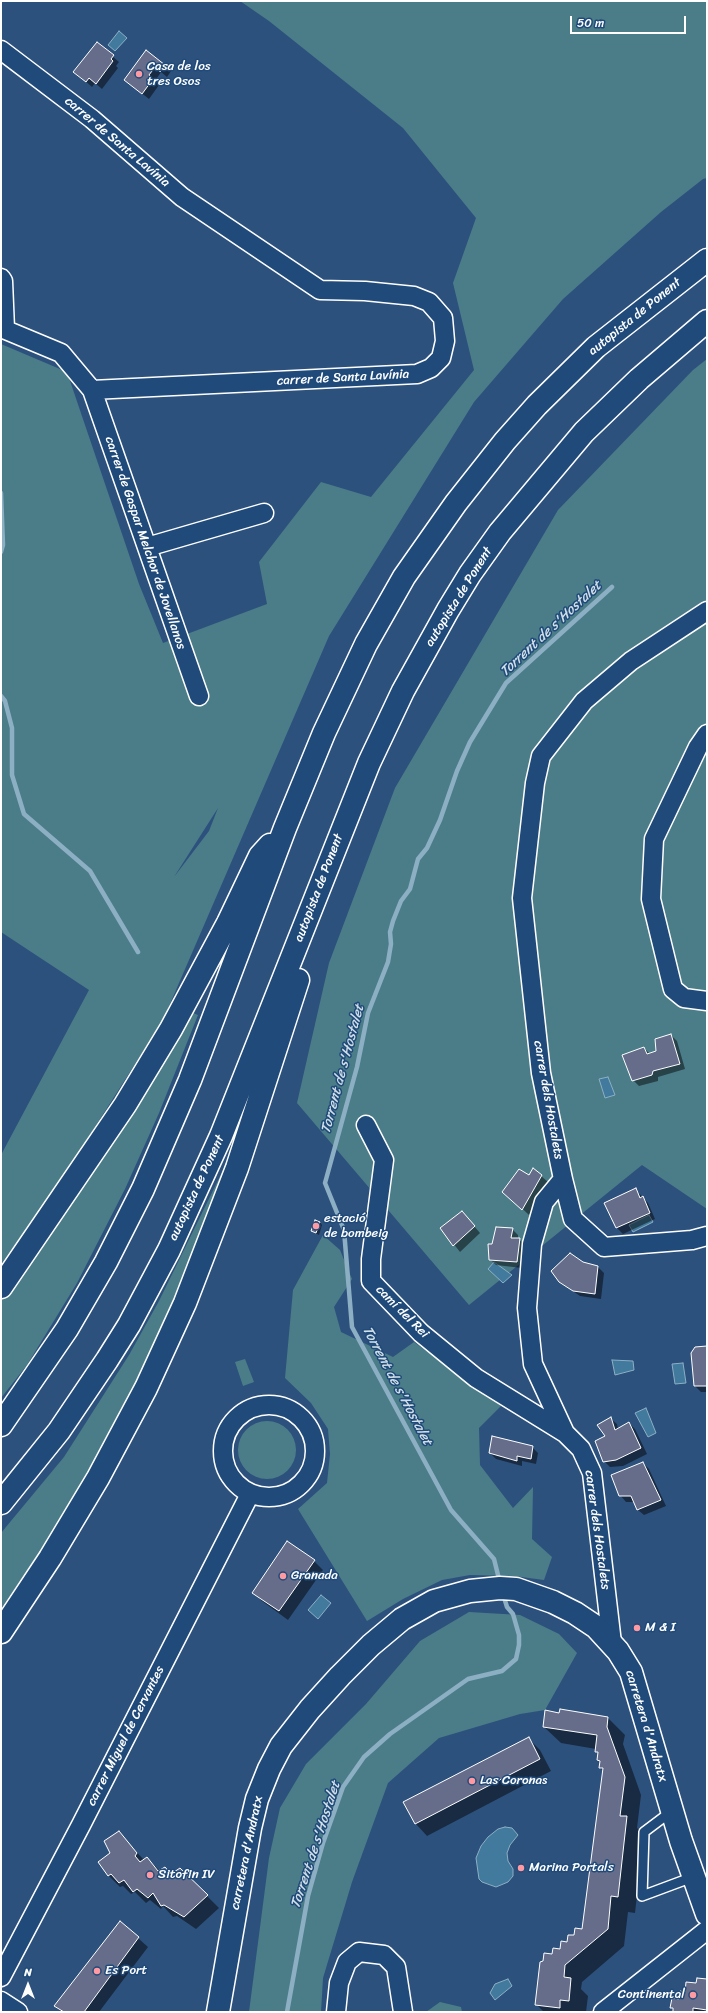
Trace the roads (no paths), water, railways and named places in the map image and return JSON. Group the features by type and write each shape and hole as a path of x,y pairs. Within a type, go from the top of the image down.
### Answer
{"main road":[{"name":"autopista de Ponent","path":"1,1425 68,1329 106,1262 143,1190 190,1080 285,828 324,733 366,644 404,576 456,503 505,441 570,371 631,317 707,260"},
{"name":"autopista de Ponent","path":"1,1503 59,1431 107,1360 129,1325 169,1250 221,1136 363,777 385,726 421,657 448,610 484,554 557,462 611,404 707,321"},
{"path":"1,1632 42,1571 98,1478 146,1388 185,1304 238,1168 281,1029 318,926 373,787 411,705 421,657"},
{"path":"3,1282 79,1175 125,1105 172,1029 243,894 260,856 285,828"},
{"name":"carretera d'Andratx","path":"218,2012 251,1821 259,1793 281,1746 310,1709 340,1676 402,1619 434,1601 470,1591 500,1588 530,1593 575,1613 596,1627 612,1643 630,1672 672,1811 693,1877 707,1914"}],"street":[{"name":"carrer de Santa Lavínia","path":"1,50 92,119 182,196 320,290 365,291 414,296 429,302 443,318 445,341 441,358 431,368 417,374 92,390"},
{"path":"1,278 4,281 3,329 61,353 92,390"},
{"name":"carrer de Gaspar Melchor de Jovellanos","path":"92,390 199,696"},
{"path":"147,547 264,513"},
{"name":"carrer dels Hostalets","path":"612,1643 592,1473 581,1449 565,1433 534,1364 526,1308 532,1244 544,1202 563,1179 541,1073 522,898 535,783 541,756 584,701 630,661 707,611"},
{"path":"707,734 698,746 654,839 651,898 674,989 684,998 707,1001"},
{"name":"camí del Rei","path":"366,1125 384,1160 371,1258 371,1281 421,1333 476,1378 565,1433"},
{"path":"563,1179 573,1220 604,1247 692,1240 707,1236"},
{"path":"266,1405 282,1407 295,1414 306,1424 313,1438 315,1452 312,1467 305,1480 290,1492 280,1496 265,1497 250,1494 237,1485 228,1473 223,1459 223,1443 228,1429 238,1417 251,1409 266,1405"},
{"name":"carrer Miguel de Cervantes","path":"1,1977 81,1825 250,1494"},
{"path":"603,2012 707,1930"},
{"path":"336,2012 341,1976 347,1962 359,1952 384,1955 396,1967 403,2012"},
{"path":"1,2001 18,2012"}],"lane":[{"path":"672,1811 644,1832 642,1896 693,1877"}],"water":[{"path":"119,31 127,38 115,51 108,45"},
{"path":"608,1077 615,1095 605,1098 599,1079"},
{"path":"649,1215 653,1222 633,1232 629,1225"},
{"path":"494,1262 512,1275 503,1283 488,1269"},
{"path":"612,1360 633,1361 634,1370 615,1375"},
{"path":"683,1363 686,1383 675,1384 672,1364"},
{"path":"646,1408 656,1433 648,1437 635,1413"},
{"path":"321,1595 331,1603 318,1619 308,1610"},
{"path":"505,1827 512,1828 518,1835 510,1845 507,1853 508,1861 513,1869 513,1876 508,1882 496,1887 482,1882 479,1879 476,1858 481,1846 488,1837 498,1829"},
{"path":"508,1979 512,1986 495,2000 490,1993 495,1984"}],"waterway":[{"path":"1,493 3,545 1,552"},
{"name":"Torrent de s'Hostalet","path":"500,1583 494,1559 451,1510 352,1327 344,1230 325,1183 357,1067 368,1013 388,962 391,944 390,932 393,921 401,901 410,889 418,859 427,848 440,820 457,771 470,742 506,683 612,587"},
{"path":"1,696 5,701 12,728 12,775 24,814 90,871 138,952"},
{"name":"Torrent de s'Hostalet","path":"287,2012 308,1896 323,1843 343,1787 364,1757 390,1734 468,1679 502,1671 516,1659 519,1645 519,1635 513,1614 507,1607 503,1594"}],"place":[{"name":"Casa de los tres Osos","path":"139,74"},
{"name":"estació de bombeig","path":"316,1226"},
{"name":"Granada","path":"283,1576"},
{"name":"M & I","path":"637,1628"},
{"name":"Las Coronas","path":"472,1781"},
{"name":"Marina Portals","path":"521,1868"},
{"name":"Sitofin IV","path":"150,1875"},
{"name":"Es Port","path":"97,1971"},
{"name":"Continental","path":"693,1995"}]}
